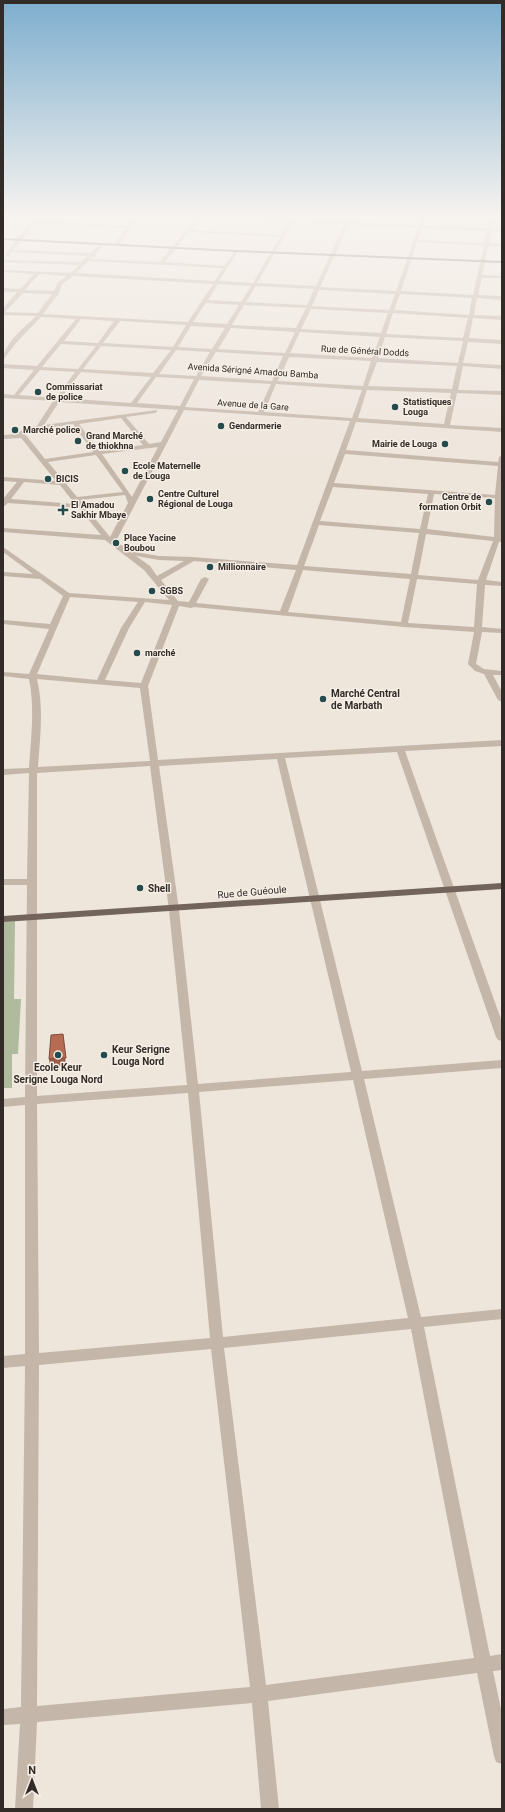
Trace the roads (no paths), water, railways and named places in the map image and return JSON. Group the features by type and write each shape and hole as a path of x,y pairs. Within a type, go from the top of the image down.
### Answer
{"main road":[{"name":"Rue de Guéoule","path":"3,920 174,910 316,898 502,886"}],"street":[{"path":"3,312 13,301"},
{"path":"3,358 12,342 39,316 50,301"},
{"path":"133,405 174,349 204,301 502,318"},
{"path":"110,539 164,444 198,377 245,301"},
{"path":"260,414 286,355 313,301"},
{"path":"283,614 318,523 395,301"},
{"path":"447,426 459,365 476,301"},
{"path":"3,312 39,316 384,334 502,342"},
{"path":"15,397 79,318"},
{"path":"39,428 57,400 98,344 118,320"},
{"name":"Rue de Général Dodds","path":"59,342 374,361 502,367"},
{"name":"Avenida Sérigné Amadou Bamba","path":"3,366 274,381 365,388 454,390 502,393"},
{"name":"Avenue de la Gare","path":"3,396 502,430"},
{"path":"169,408 123,417 39,428 23,431 21,433 42,461 80,506 110,539 147,568 176,604"},
{"path":"123,417 147,446"},
{"path":"76,424 127,493 131,502"},
{"path":"3,437 23,436"},
{"path":"42,461 164,444"},
{"path":"343,452 502,462 499,539 481,583 478,630 472,664 474,667 487,672 502,673"},
{"path":"3,479 62,483"},
{"path":"4,503 22,480"},
{"path":"330,485 500,497"},
{"path":"404,625 431,492"},
{"path":"74,499 127,493"},
{"path":"4,503 80,506"},
{"path":"318,523 499,539"},
{"path":"3,530 110,539"},
{"path":"3,548 67,595 143,600 191,606 404,625 502,632"},
{"path":"127,553 159,558 192,559 502,584"},
{"path":"157,579 192,559"},
{"path":"3,574 44,577"},
{"path":"191,606 205,578"},
{"path":"24,1809 29,1714 32,1360 30,1101 33,771 36,693 32,676 67,595"},
{"path":"100,682 125,628 143,600"},
{"path":"176,604 144,686 174,910 193,1089 217,1343 259,1694 270,1809"},
{"path":"3,622 54,627"},
{"path":"487,672 502,700"},
{"path":"3,674 144,686"},
{"path":"3,772 154,762 502,743"},
{"path":"400,749 448,889 502,1037"},
{"path":"280,755 316,898 356,1074 416,1322 502,1756"},
{"path":"3,882 32,882"},
{"path":"3,1103 193,1089 356,1074 502,1064"},
{"path":"3,1362 217,1343 502,1314"},
{"path":"3,1717 259,1694 502,1662"}],"place":[{"name":"Commissariat de police","path":"38,392"},
{"name":"Statistiques Louga","path":"395,407"},
{"name":"Gendarmerie","path":"221,426"},
{"name":"Marché police","path":"15,430"},
{"name":"Grand Marché de thiokhna","path":"78,441"},
{"name":"Mairie de Louga","path":"445,444"},
{"name":"Ecole Maternelle de Louga","path":"125,471"},
{"name":"BICIS","path":"48,479"},
{"name":"Centre Culturel Régional de Louga","path":"150,499"},
{"name":"Centre de formation Orbit","path":"489,502"},
{"name":"El Amadou Sakhir Mbaye","path":"63,510"},
{"name":"Place Yacine Boubou","path":"116,543"},
{"name":"Millionnaire","path":"210,567"},
{"name":"SGBS","path":"152,591"},
{"name":"marché","path":"137,653"},
{"name":"Marché Central de Marbath","path":"323,699"},
{"name":"Shell","path":"140,888"},
{"name":"Ecole Keur Serigne Louga Nord","path":"58,1055"},
{"name":"Keur Serigne Louga Nord","path":"104,1055"}]}
